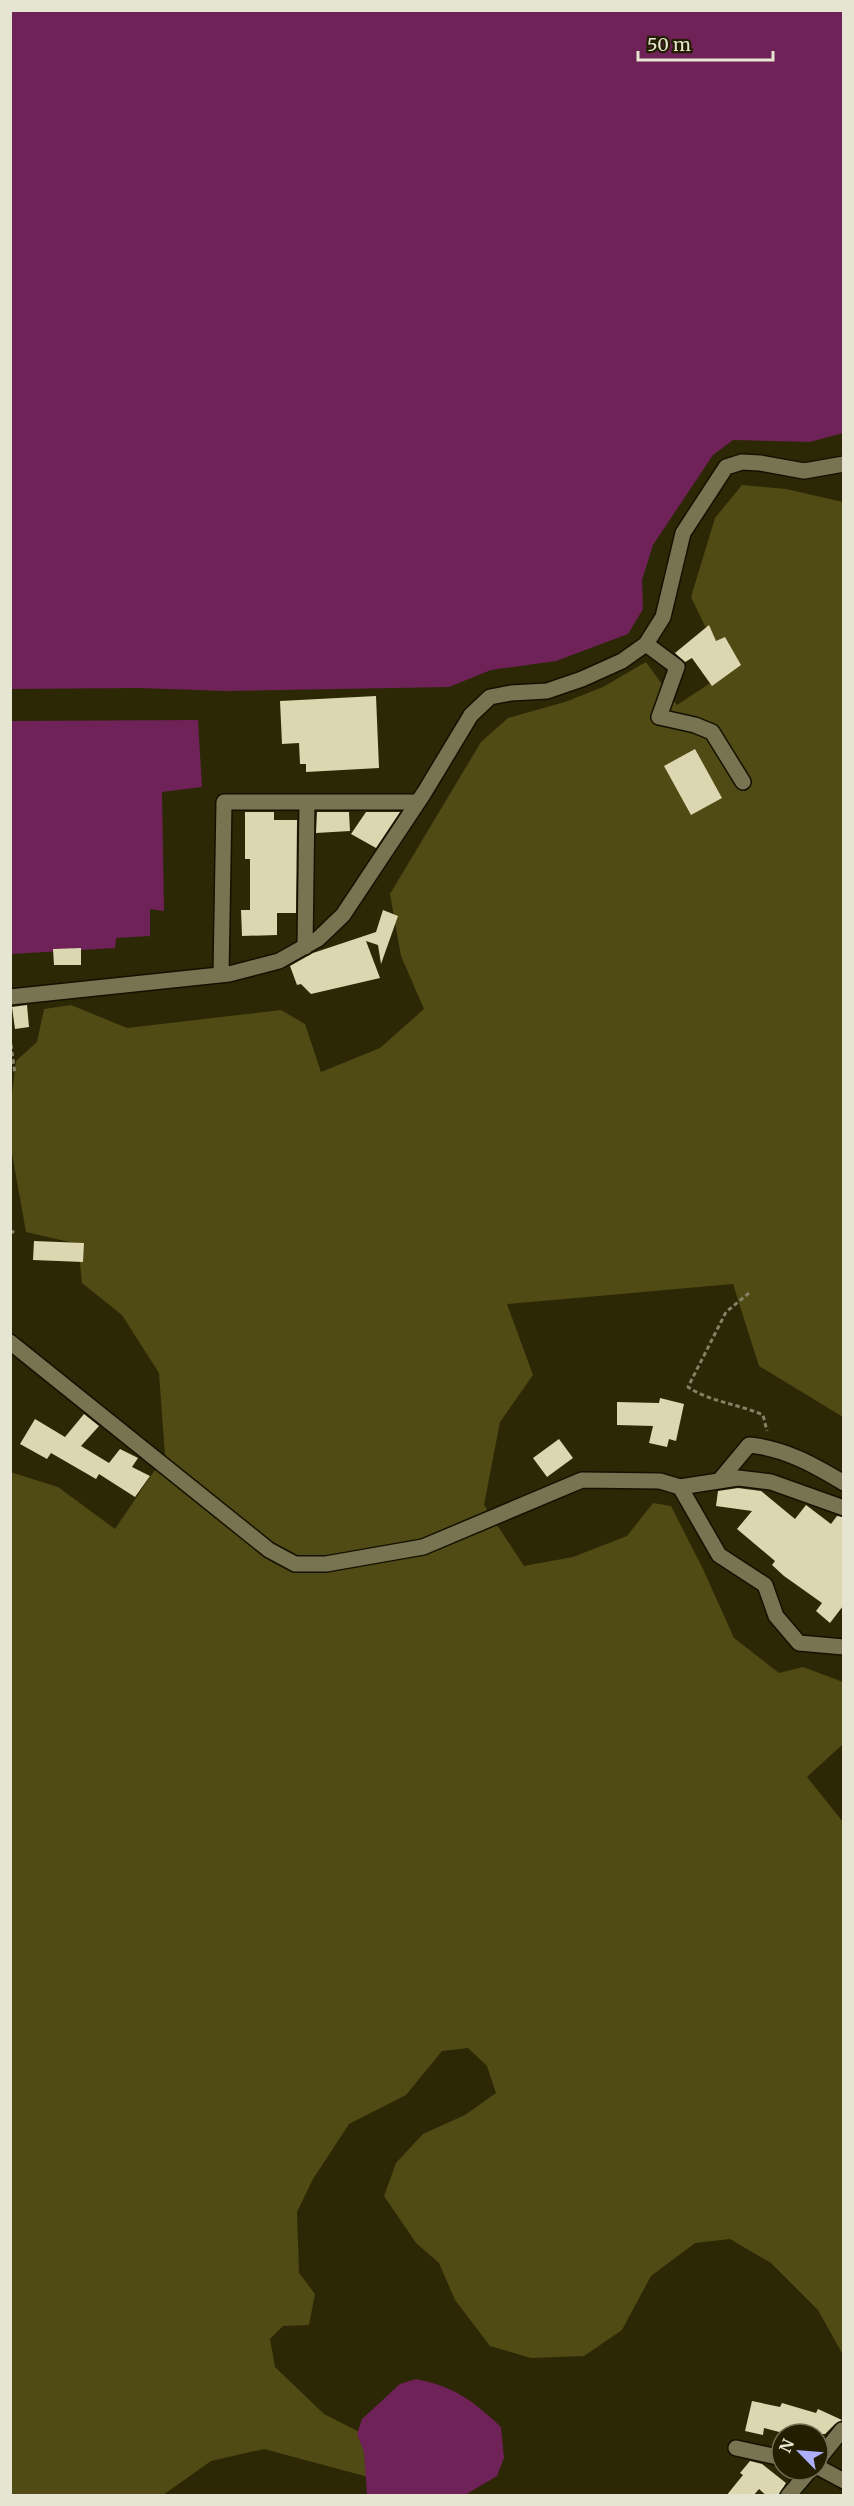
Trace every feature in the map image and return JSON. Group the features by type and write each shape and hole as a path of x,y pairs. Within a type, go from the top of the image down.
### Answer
{"street":[{"path":"10,997 220,975 279,961 318,939 343,915 471,715 490,697 546,691 582,679 622,661 646,644 663,617 683,532 726,467 742,462 804,471 843,464"},
{"path":"646,644 677,666 660,717 695,724 712,732 743,782"},
{"path":"220,975 224,802 417,802"},
{"path":"304,947 307,802"},
{"path":"10,1342 269,1550 295,1564 326,1564 423,1547 582,1480 660,1481 680,1487 738,1478 771,1482 843,1508"},
{"path":"719,1481 750,1445 771,1447 816,1466 843,1483"},
{"path":"680,1487 719,1555 765,1586 776,1616 799,1643 843,1647"},
{"path":"830,2445 842,2430"},
{"path":"736,2448 770,2455"},
{"path":"788,2496 800,2482"}],"path":[{"path":"10,1037 15,1074"},
{"path":"10,1231 17,1233"},
{"path":"749,1293 726,1312 688,1387 700,1395 745,1406 763,1415 771,1447"}],"shaded area":[{"path":"10,11 843,11 843,433 810,442 733,440 713,455 653,545 642,580 643,609 628,634 556,661 491,670 449,687 225,691 140,688 11,689"},
{"path":"742,485 786,489 843,502 843,1417 759,1366 733,1284 507,1304 533,1375 500,1422 484,1505 524,1566 573,1557 627,1536 653,1503 671,1506 734,1638 779,1673 803,1667 843,1682 843,1744 807,1777 843,1822 843,2355 818,2310 771,2263 730,2239 695,2243 651,2276 622,2330 584,2356 531,2358 490,2346 455,2300 439,2263 416,2243 384,2196 396,2163 423,2134 465,2115 496,2093 487,2066 468,2048 442,2051 406,2095 349,2124 313,2179 297,2212 299,2273 315,2294 309,2325 283,2326 270,2339 275,2367 324,2414 375,2440 398,2485 264,2449 211,2461 163,2495 11,2495 10,1472 58,1487 115,1529 165,1455 159,1373 122,1315 82,1283 78,1244 26,1232 11,1148 11,1102 16,1061 37,1042 44,1009 71,1005 127,1028 281,1010 305,1024 321,1072 380,1048 424,1009 401,956 390,894 481,742 508,718 565,702 603,687 646,662 677,705 727,672 691,597 715,518"},
{"path":"198,720 202,787 162,792 164,911 150,909 150,936 116,938 115,948 11,954 11,721"},
{"path":"416,2379 442,2386 462,2396 501,2427 504,2458 497,2476 465,2495 367,2495 364,2452 357,2434 362,2419 400,2384"}],"building":[{"path":"709,625 716,641 725,637 741,665 712,686 692,658 685,662 675,653"},
{"path":"376,696 379,768 306,772 306,764 300,764 299,743 282,744 280,701"},
{"path":"695,749 722,798 691,815 664,766"},
{"path":"245,812 274,812 274,820 297,820 296,913 277,913 277,935 242,936 241,910 250,910 250,859 245,859"},
{"path":"317,812 349,812 350,831 316,833"},
{"path":"366,812 400,812 376,848 351,834"},
{"path":"383,910 398,916 381,964 378,945 366,941 380,978 311,994 301,984 297,985 290,966 313,953 376,932"},
{"path":"81,948 81,965 54,965 53,949"},
{"path":"27,1005 29,1027 15,1029 12,1007"},
{"path":"34,1241 84,1243 83,1262 33,1260"},
{"path":"660,1398 684,1404 676,1441 669,1439 667,1447 649,1443 653,1426 617,1425 617,1402 659,1403"},
{"path":"84,1414 99,1426 81,1446 109,1463 120,1449 138,1458 132,1467 150,1476 135,1497 99,1474 96,1479 51,1453 47,1459 20,1444 35,1419 65,1437"},
{"path":"559,1439 573,1458 547,1477 533,1458"},
{"path":"738,1488 761,1491 795,1519 806,1505 831,1524 837,1516 843,1517 843,1606 830,1623 816,1611 822,1603 784,1576 772,1565 775,1561 737,1529 752,1511 716,1506 718,1491"},
{"path":"752,2401 780,2407 782,2403 816,2413 818,2409 842,2420 830,2429 830,2422 770,2422 770,2430 764,2428 763,2435 745,2431"},
{"path":"750,2461 762,2464 770,2470 770,2482 786,2483 778,2496 767,2496 759,2489 753,2496 726,2496 743,2475 740,2473"}]}
